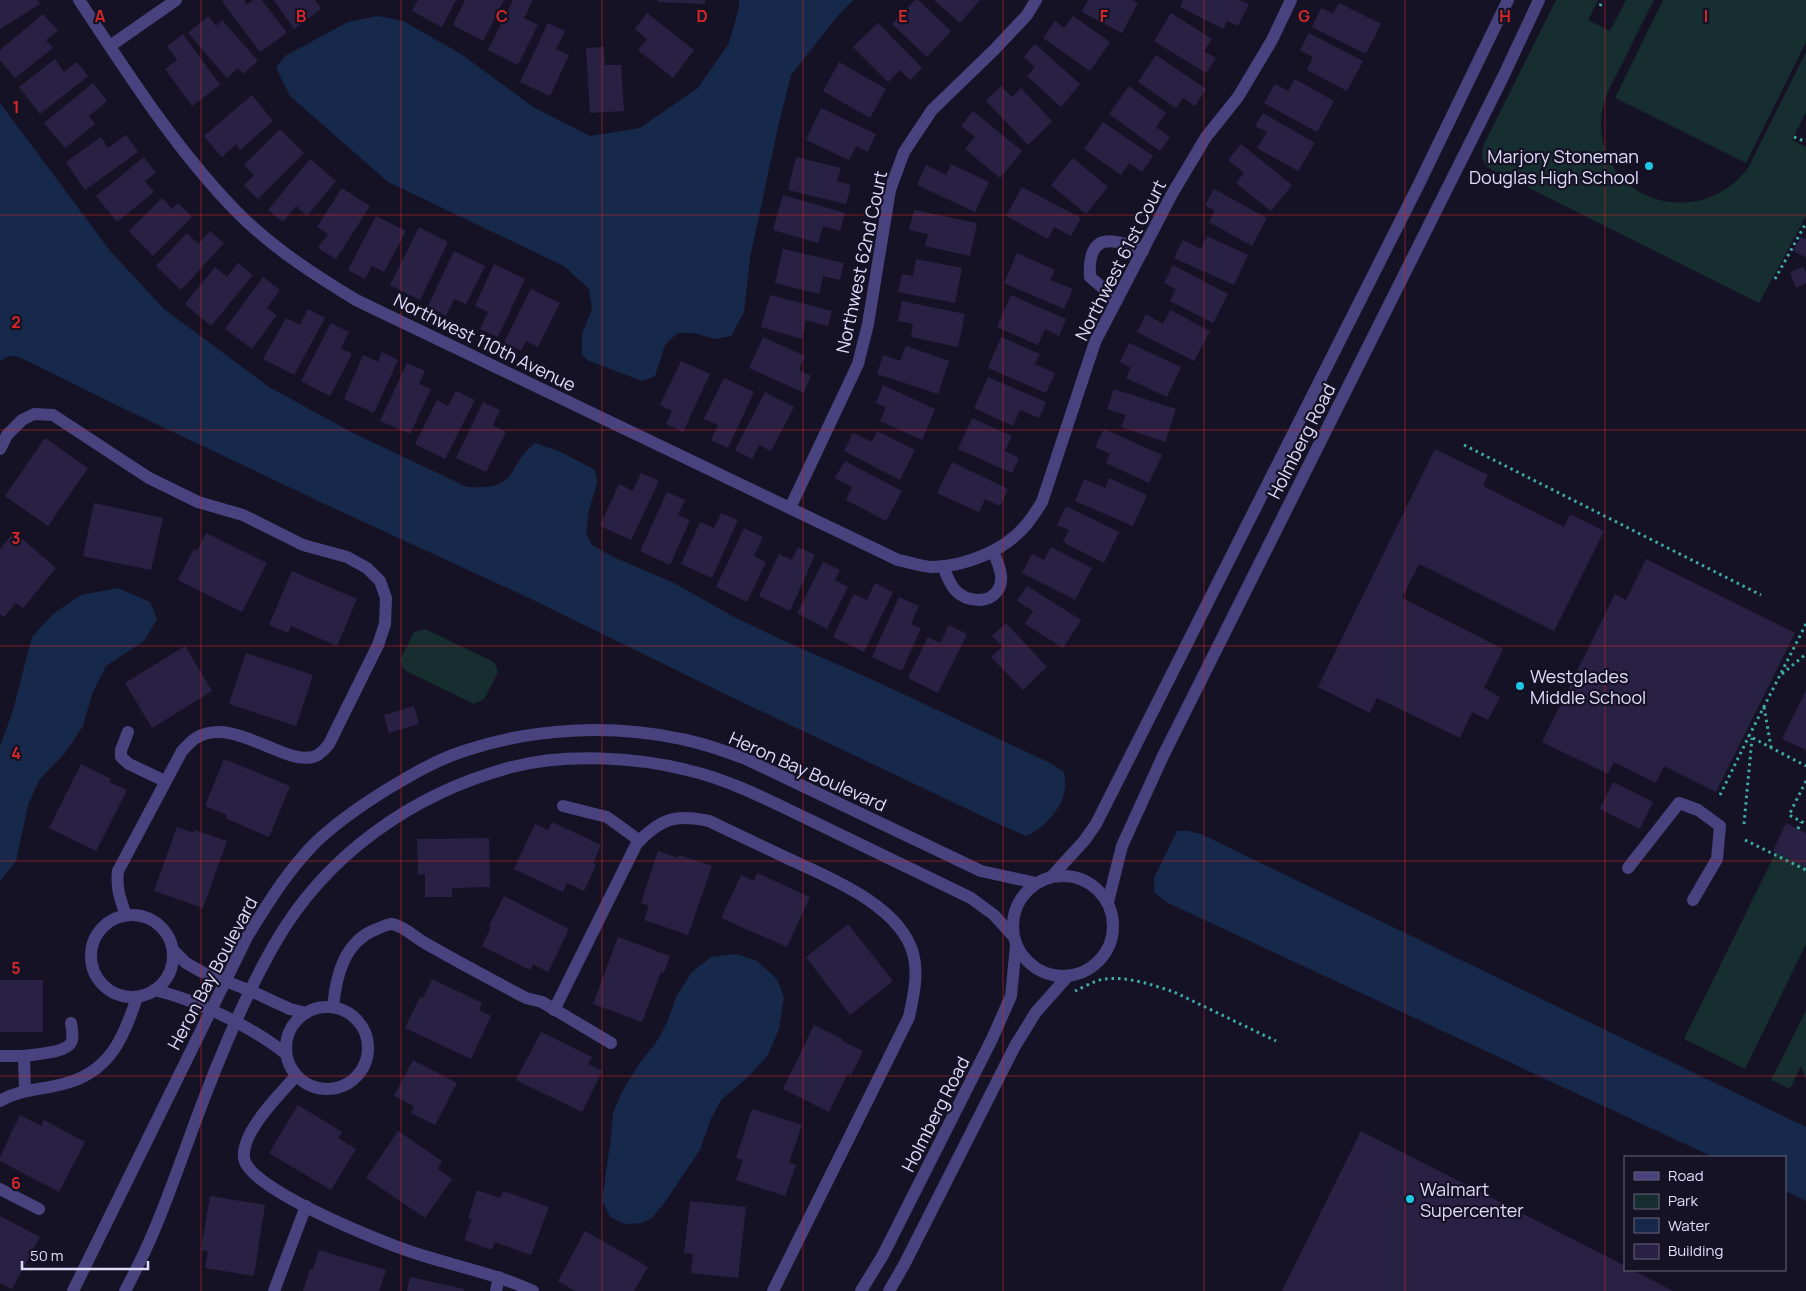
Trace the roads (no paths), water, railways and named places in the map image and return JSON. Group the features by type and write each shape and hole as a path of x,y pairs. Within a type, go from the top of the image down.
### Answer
{"street":[{"name":"Northwest 110th Avenue","path":"79,0 181,147 235,210 279,249 320,278 356,300 898,560 931,567 956,564 977,558"},
{"path":"110,46 176,0"},
{"name":"Northwest 62nd Court","path":"790,508 858,364 868,324 890,190 904,152 932,110 994,50 1026,15 1036,0"},
{"name":"Northwest 61st Court","path":"977,558 1010,541 1026,525 1042,502 1095,342 1172,194 1206,137 1238,97 1272,40 1291,0"},
{"name":"Holmberg Road","path":"1052,876 1084,841 1096,824 1418,186 1508,0"},
{"name":"Holmberg Road","path":"1108,902 1122,846 1163,756 1503,77 1539,0"},
{"path":"1117,300 1090,277 1090,261 1094,251 1099,245 1107,241 1124,242 1143,251"},
{"path":"0,449 7,435 22,420 34,414 53,415 149,478 198,502 243,515 303,545 347,557 367,568 380,581 386,598 385,624 378,645 329,744 317,755 302,758 232,733 214,731 196,738 182,751 118,871 116,883 126,915"},
{"path":"943,566 955,590 962,596 979,601 987,599 995,594 999,588 1001,578 1000,569 993,551"},
{"name":"Heron Bay Boulevard","path":"73,1291 224,981 247,936 279,886 317,842 364,804 416,771 463,751 531,734 580,731 647,733 682,739 746,759 981,871 1036,883"},
{"path":"128,732 120,750 121,757 130,764 165,781"},
{"path":"126,1291 153,1234 218,1062 274,945 304,899 341,859 384,825 422,801 470,780 515,766 563,759 614,759 655,762 690,770 737,786 971,898 994,915 1015,940 1027,961 1043,972 1056,976 1068,976 1084,972 1098,962 1107,950 1113,934 1113,918 1108,902 1098,889 1084,880 1068,876 1052,876 1036,883 1027,890 1017,906 1012,923 1015,940"},
{"path":"1628,868 1680,803 1698,810 1720,826 1717,859 1693,900"},
{"path":"563,806 607,817 640,841"},
{"path":"554,1010 640,841 653,828 672,819 689,817 709,821 851,888 892,920 907,938 913,953 916,977 908,1018 774,1291"},
{"path":"126,915 139,915 152,919 162,927 169,938 173,950 172,963 168,975 160,986 137,997 124,996 112,992 94,974 90,961 91,948 95,936 103,926 114,918 126,915"},
{"path":"334,1008 336,984 342,964 350,949 370,931 390,924 401,928 422,942 526,998 542,1002 611,1043"},
{"name":"Holmberg Road","path":"861,1291 883,1256 992,1039 1011,996 1015,940"},
{"path":"173,950 186,963 202,972 290,1009 306,1013"},
{"path":"889,1291 1015,1046 1036,1012 1068,976"},
{"path":"154,990 189,1000 210,1010 268,1040 286,1054"},
{"path":"0,1101 25,1090 63,1084 88,1076 108,1060 130,1018 137,997"},
{"path":"319,1008 334,1008 347,1012 358,1021 366,1033 368,1048 366,1062 359,1074 348,1084 335,1089 321,1090 307,1085 296,1076 289,1066 286,1042 290,1030 296,1021 306,1013 319,1008"},
{"path":"0,1056 24,1056 62,1050 71,1043 73,1034 70,1023"},
{"path":"24,1056 25,1090"},
{"path":"296,1076 262,1114 245,1147 244,1159 249,1170 265,1184 354,1230 407,1251 499,1277 533,1291"},
{"path":"0,1189 39,1209"},
{"path":"274,1291 306,1206"},
{"path":"496,1291 499,1277"}],"water":[{"path":"739,0 853,0 836,18 791,75 750,258 744,312 731,336 715,339 694,333 677,333 665,345 655,376 642,381 587,360 582,354 582,334 592,309 589,289 564,266 388,182 290,96 276,67 285,56 348,22 378,16 403,21 461,54 533,107 590,136 640,128 698,88 729,43 739,8"},
{"path":"0,103 111,252 164,309 269,387 353,433 467,487 484,487 504,482 525,453 535,443 561,452 595,470 597,483 589,510 586,534 592,545 613,557 674,583 734,617 780,639 884,685 1050,763 1064,772 1065,779 1062,799 1055,812 1038,829 1026,836 727,695 529,598 133,413 19,357 9,356 0,361"},
{"path":"118,588 150,602 157,619 144,641 106,666 92,694 83,726 65,753 39,780 28,805 16,861 0,881 0,746 12,714 32,637 53,614 81,595"},
{"path":"1177,831 1201,834 1806,1127 1806,1201 1786,1191 1786,1156 1711,1156 1166,902 1154,892 1154,878"},
{"path":"736,954 757,961 777,979 784,997 779,1029 768,1055 749,1076 721,1100 710,1121 700,1150 665,1202 652,1218 642,1223 625,1224 610,1217 602,1200 613,1113 622,1092 666,1025 677,995 692,972 711,957"}],"place":[{"name":"Marjory Stoneman Douglas High School","path":"1649,166"},
{"name":"Westglades Middle School","path":"1520,686"},
{"name":"Walmart Supercenter","path":"1410,1199"}]}
